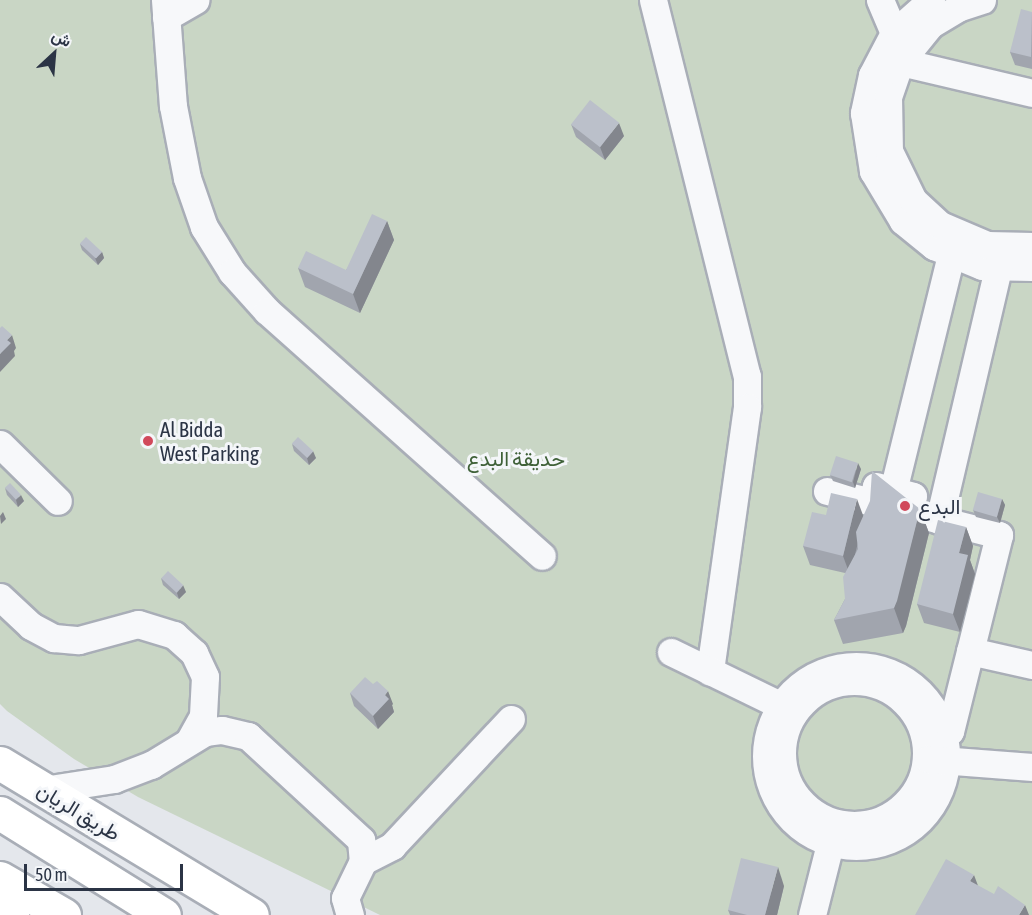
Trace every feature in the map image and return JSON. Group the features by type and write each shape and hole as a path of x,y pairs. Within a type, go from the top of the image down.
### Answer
{"main road":[{"name":"طريق الريان","path":"0,763 255,914"},
{"path":"0,813 164,915"},
{"path":"0,878 64,915"},
{"path":"0,893 12,915"}],"street":[{"path":"195,0 166,8 173,105 187,178 204,227 232,272 267,311 542,556"},
{"path":"653,0 747,376 747,407 710,671"},
{"path":"880,0 896,50"},
{"path":"931,0 896,50 864,113 873,171 903,221 954,245 1032,267"},
{"path":"896,50 943,16 982,0"},
{"path":"896,50 1032,93"},
{"path":"893,491 954,245"},
{"path":"1000,258 1032,246"},
{"path":"939,520 1000,258"},
{"path":"0,444 54,505 0,462"},
{"path":"827,491 872,502 876,486 913,496 909,512 999,535 950,731 943,732"},
{"path":"0,597 31,626 54,638 79,640 138,624 174,634 194,653 205,677 203,716 190,739"},
{"path":"970,651 1032,665"},
{"path":"670,652 788,709"},
{"path":"788,709 827,686 873,668 900,677 922,695 943,732 936,759 918,789 900,810 876,822 833,832"},
{"path":"873,668 914,712 936,759"},
{"path":"788,709 782,751 786,778 800,801 833,832"},
{"path":"350,915 345,898 363,854 389,834 507,716"},
{"path":"43,790 114,779 151,765 190,739 222,730 256,741 353,829 363,854"},
{"path":"936,759 1032,767"},
{"path":"812,915 833,832"}],"green space":[{"name":"حديقة البدع","path":"0,0 1032,0 1032,915 380,915 138,797 74,759 7,711 0,704"}],"building":[{"path":"1021,9 1032,12 1031,57 1010,52"},
{"path":"590,100 619,123 600,147 571,124"},
{"path":"372,214 387,221 353,294 298,268 306,251 346,270"},
{"path":"86,237 102,252 96,259 80,244"},
{"path":"2,326 12,335 7,340 11,343 0,354 0,328"},
{"path":"298,437 313,451 307,458 292,444"},
{"path":"836,456 858,463 852,482 830,475"},
{"path":"872,471 920,509 897,601 894,608 834,620 845,599 843,577 858,549 856,532 870,501"},
{"path":"10,483 21,495 16,499 5,488"},
{"path":"978,492 1002,499 997,517 973,510"},
{"path":"831,493 857,499 843,556 803,546 812,512 826,515"},
{"path":"938,520 966,527 959,553 968,555 953,614 917,604"},
{"path":"168,571 183,585 177,593 161,578"},
{"path":"365,677 373,684 377,681 388,691 385,695 389,699 373,716 350,693"},
{"path":"741,858 778,867 765,915 747,915 728,910"},
{"path":"946,859 974,875 970,881 994,894 998,886 1025,905 1019,915 915,915"}],"place":[{"name":"Al Bidda West Parking","path":"148,441"},
{"name":"البدع","path":"905,506"}]}
